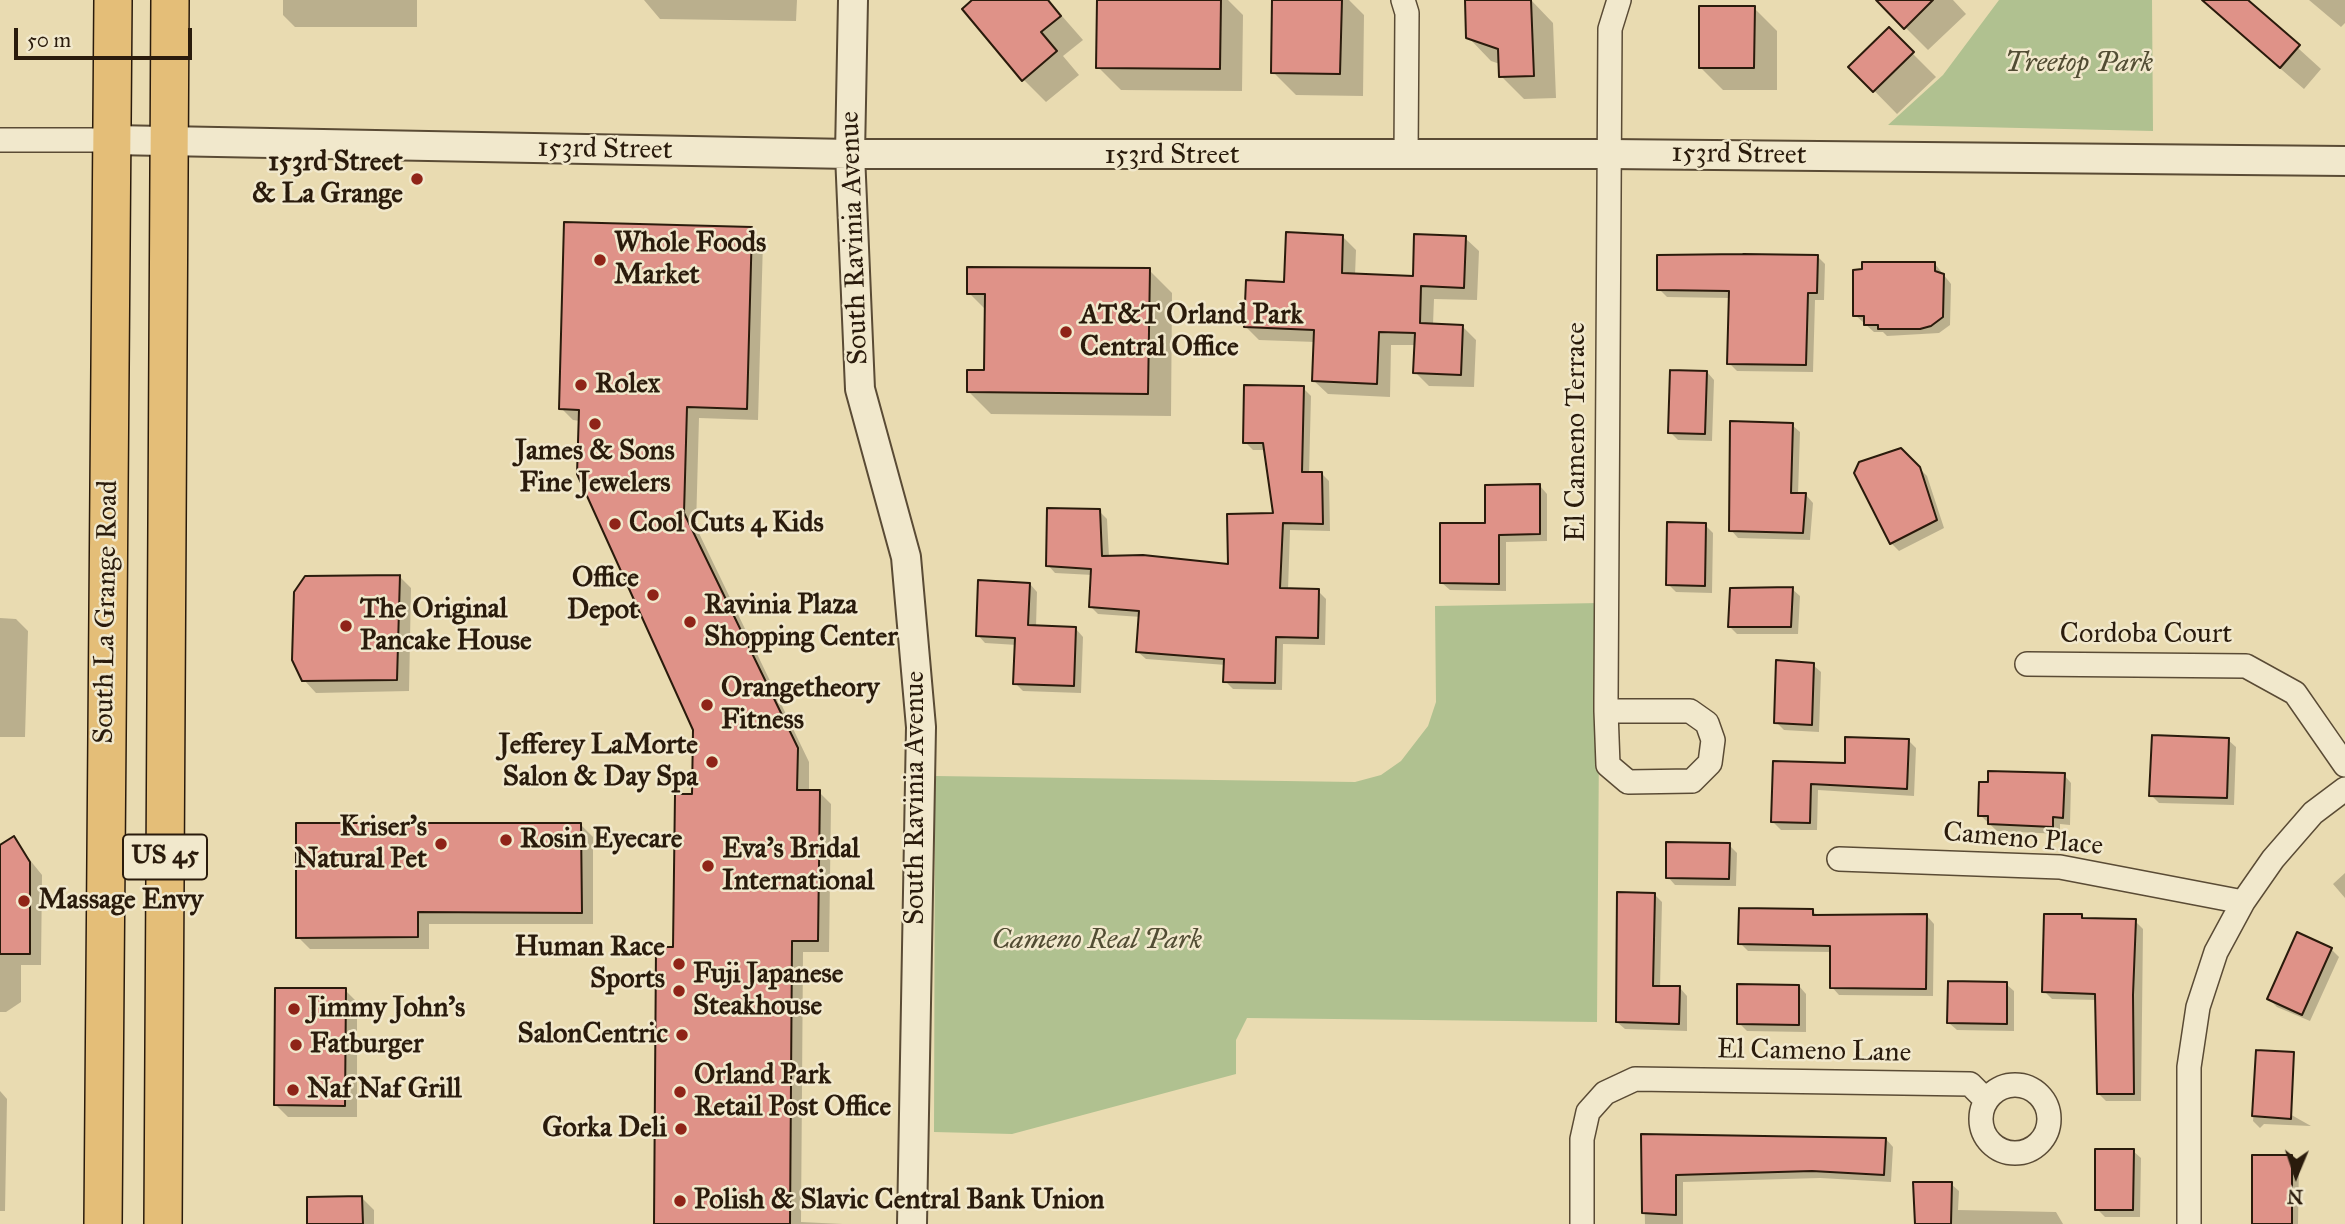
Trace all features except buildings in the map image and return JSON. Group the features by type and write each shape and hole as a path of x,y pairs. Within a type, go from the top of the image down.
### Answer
{"highway":[{"name":"South La Grange Road","path":"103,1224 113,0"},
{"name":"South La Grange Road","path":"163,1224 170,0"}],"street":[{"name":"South Ravinia Avenue","path":"853,0 850,155 860,389 906,557 921,727 912,1224"},
{"path":"1403,0 1407,13 1406,156"},
{"name":"El Cameno Terrace","path":"1606,711 1690,711 1707,723 1713,740 1710,764 1692,781 1628,782 1608,765 1606,711 1610,29 1619,0"},
{"name":"153rd Street","path":"0,140 850,155 1609,154 2345,161"},
{"name":"Cordoba Court","path":"2027,664 2246,666 2295,693 2345,765"},
{"path":"2189,1224 2189,1067 2198,1007 2216,952 2243,902 2273,859 2313,813 2345,789"},
{"name":"Cameno Place","path":"1839,859 2060,867 2243,902"},
{"name":"El Cameno Lane","path":"1583,1224 1582,1139 1588,1112 1605,1093 1636,1079 1970,1084 1986,1100"}],"green space":[{"name":"Treetop Park","path":"1999,0 2152,0 2153,131 1888,125 1943,75"},
{"name":"Cameno Real Park","path":"1600,603 1597,1022 1247,1018 1236,1040 1236,1074 1012,1134 934,1132 935,776 1355,782 1381,775 1401,761 1428,726 1436,702 1435,606"}],"place":[{"name":"153rd Street & La Grange","path":"417,179"},
{"name":"Whole Foods Market","path":"600,260"},
{"name":"AT&T Orland Park Central Office","path":"1066,332"},
{"name":"Rolex","path":"581,385"},
{"name":"James & Sons Fine Jewelers","path":"595,424"},
{"name":"Cool Cuts 4 Kids","path":"615,524"},
{"name":"Office Depot","path":"653,595"},
{"name":"Ravinia Plaza Shopping Center","path":"690,622"},
{"name":"The Original Pancake House","path":"346,626"},
{"name":"Orangetheory Fitness","path":"707,705"},
{"name":"Jefferey LaMorte Salon & Day Spa","path":"712,762"},
{"name":"Rosin Eyecare","path":"506,840"},
{"name":"Kriser's Natural Pet","path":"441,844"},
{"name":"Eva's Bridal International","path":"708,866"},
{"name":"Massage Envy","path":"24,901"},
{"name":"Human Race Sports","path":"679,964"},
{"name":"Fuji Japanese Steakhouse","path":"679,991"},
{"name":"Jimmy John's","path":"294,1009"},
{"name":"SalonCentric","path":"682,1035"},
{"name":"Fatburger","path":"296,1045"},
{"name":"Naf Naf Grill","path":"293,1090"},
{"name":"Orland Park Retail Post Office","path":"680,1092"},
{"name":"Gorka Deli","path":"681,1129"},
{"name":"Polish & Slavic Central Bank Union","path":"680,1201"}]}
